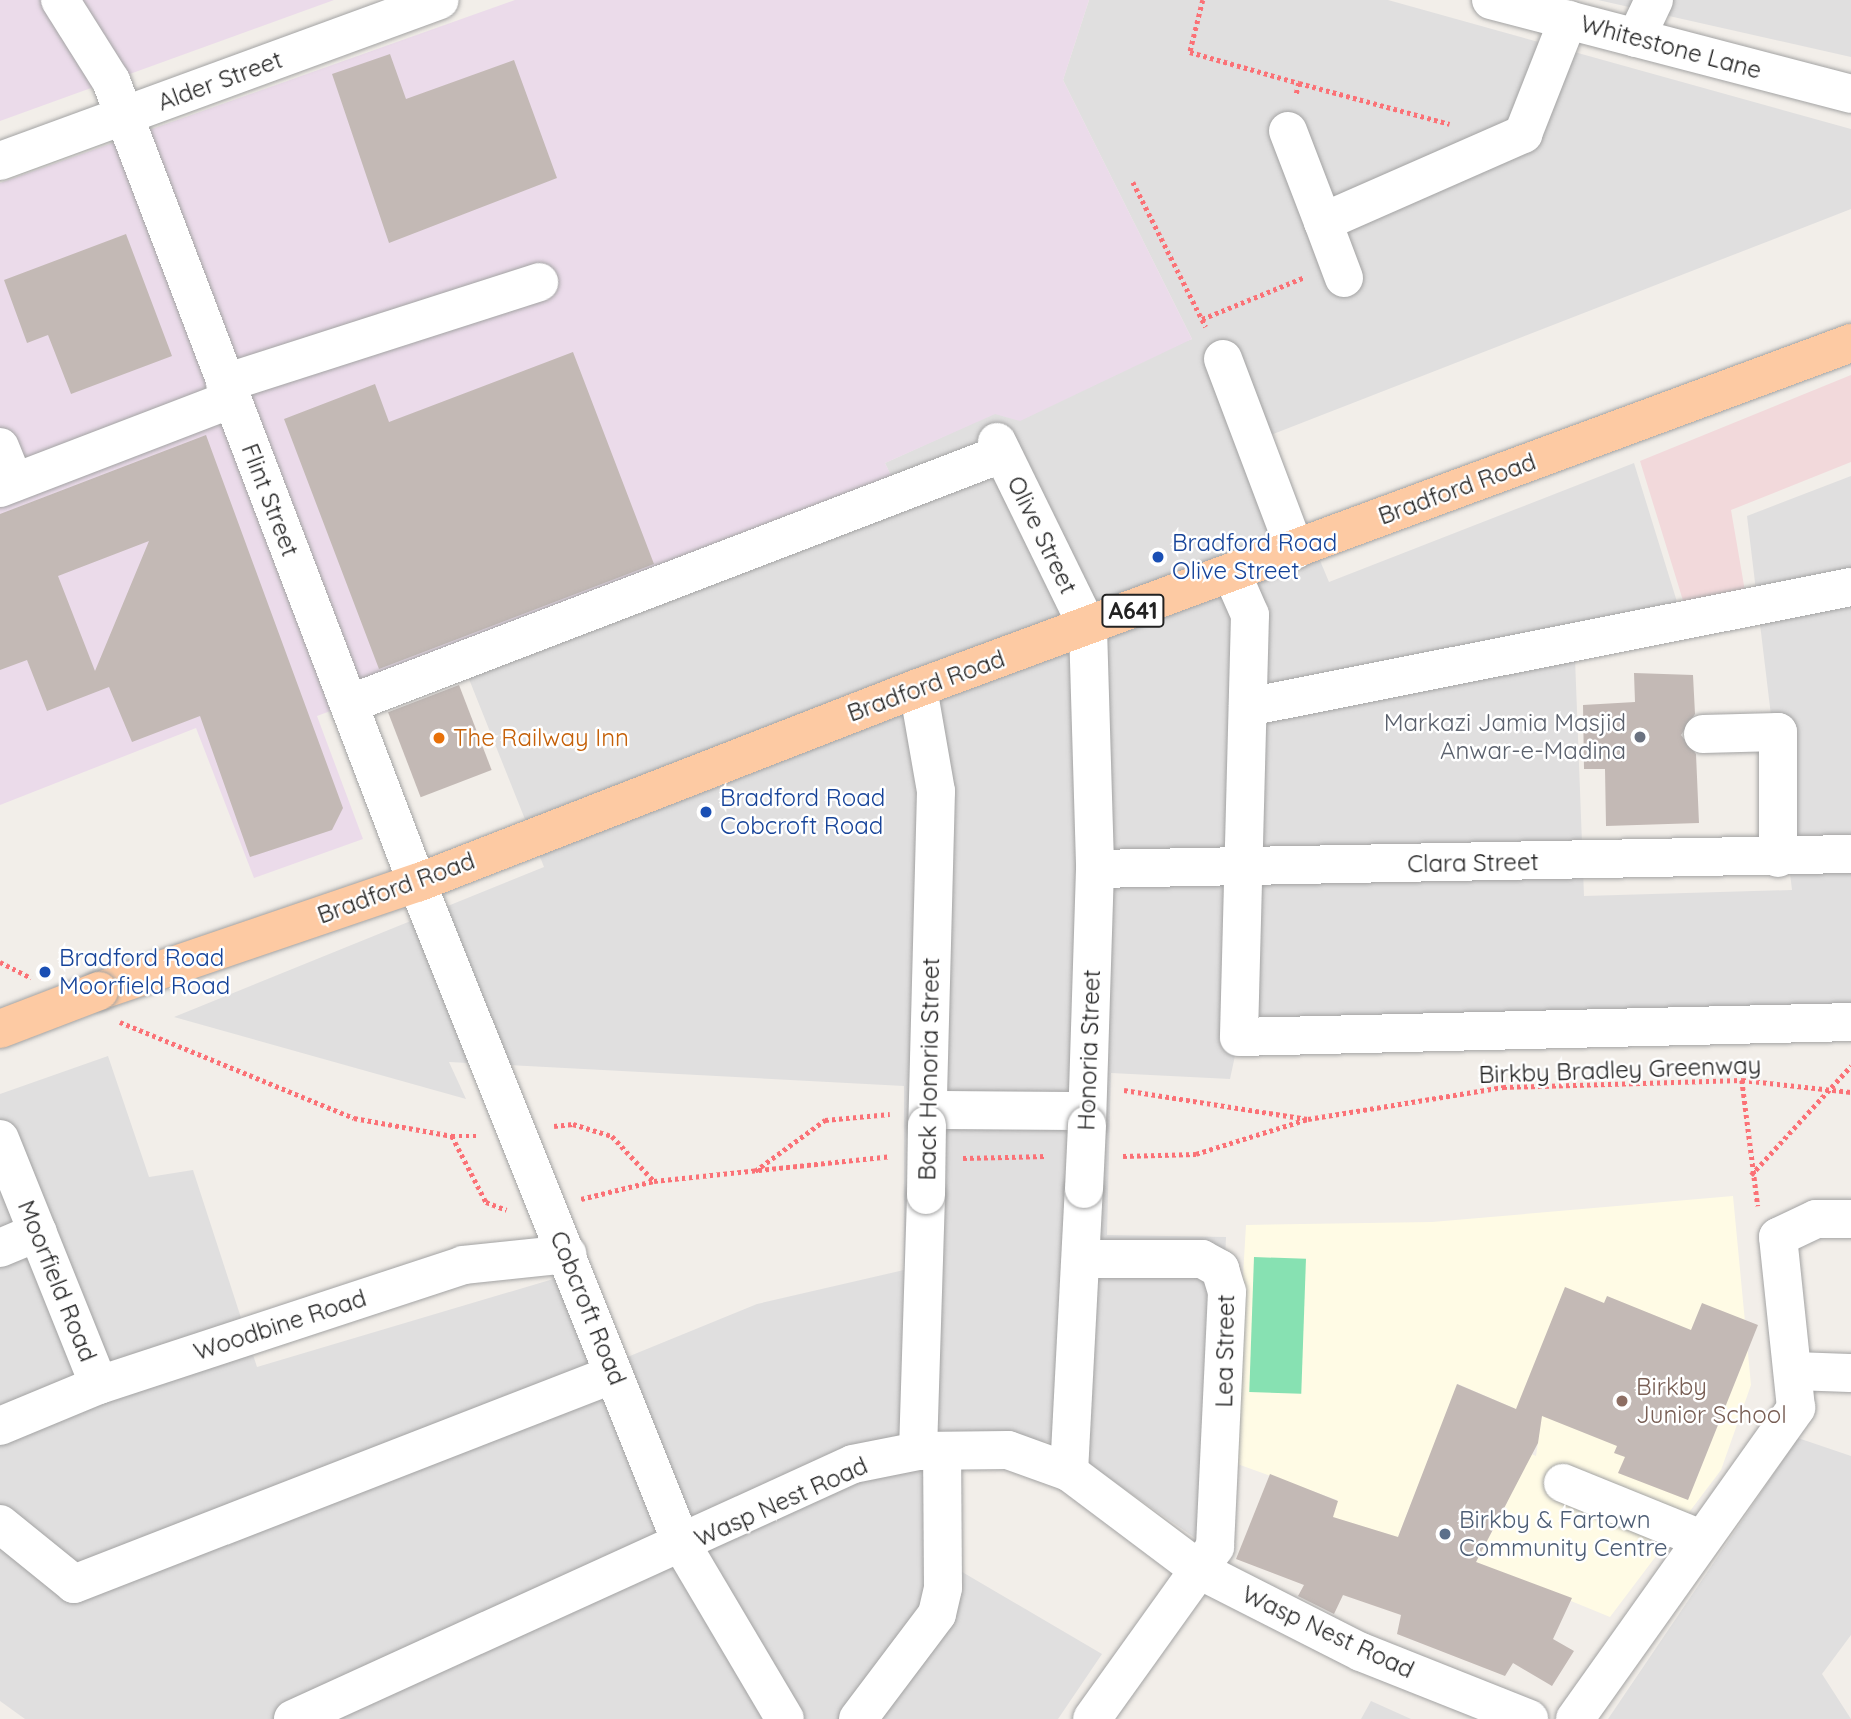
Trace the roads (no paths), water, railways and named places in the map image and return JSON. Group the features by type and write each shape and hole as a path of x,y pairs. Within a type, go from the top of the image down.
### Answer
{"main road":[{"name":"Bradford Road","path":"0,1028 99,991 417,883 918,688 1850,349"}],"street":[{"name":"Flint Street","path":"60,0 111,81 417,883"},
{"name":"Alder Street","path":"0,161 439,0"},
{"name":"Whitestone Lane","path":"1491,0 1851,94"},
{"path":"1636,38 1654,0"},
{"path":"1323,222 1523,134 1568,20"},
{"path":"1288,131 1341,270"},
{"path":"0,447 7,485 228,391 539,282"},
{"path":"1223,359 1294,550"},
{"name":"Olive Street","path":"349,704 999,448 1088,628"},
{"path":"1232,574 1250,615 1239,1037 1851,1022"},
{"path":"1248,707 1851,587"},
{"name":"Honoria Street","path":"1069,1472 1081,1259 1095,869 1088,628"},
{"name":"Back Honoria Street","path":"858,1719 937,1614 943,1588 930,1451 926,1195 936,791 918,688"},
{"path":"1703,734 1778,732 1778,858"},
{"name":"Clara Street","path":"1095,869 1778,858 1851,854"},
{"name":"Cobcroft Road","path":"417,883 682,1545 779,1717"},
{"path":"928,1117 1087,1109"},
{"name":"Moorfield Road","path":"0,1139 99,1385"},
{"path":"1575,1719 1796,1408 1777,1237 1816,1219 1851,1219"},
{"path":"0,1248 38,1232"},
{"name":"Woodbine Road","path":"0,1426 99,1385 463,1265 567,1254"},
{"name":"Lea Street","path":"1081,1259 1202,1259 1225,1280 1220,1531 1201,1571 1092,1719"},
{"path":"1793,1371 1851,1373"},
{"path":"0,1524 74,1584 614,1374"},
{"name":"Wasp Nest Road","path":"293,1719 682,1545 853,1464 930,1451 1008,1450 1069,1472 1201,1571 1361,1653 1530,1719"},
{"path":"1563,1483 1701,1539"}],"place":[{"name":"Bradford Road Olive Street","path":"1158,557"},
{"name":"Markazi Jamia Masjid Anwar-e-Madina","path":"1640,737"},
{"name":"The Railway Inn","path":"439,738"},
{"name":"Bradford Road Cobcroft Road","path":"706,812"},
{"name":"Bradford Road Moorfield Road","path":"45,972"},
{"name":"Birkby Junior School","path":"1622,1401"},
{"name":"Birkby & Fartown Community Centre","path":"1445,1534"}]}
